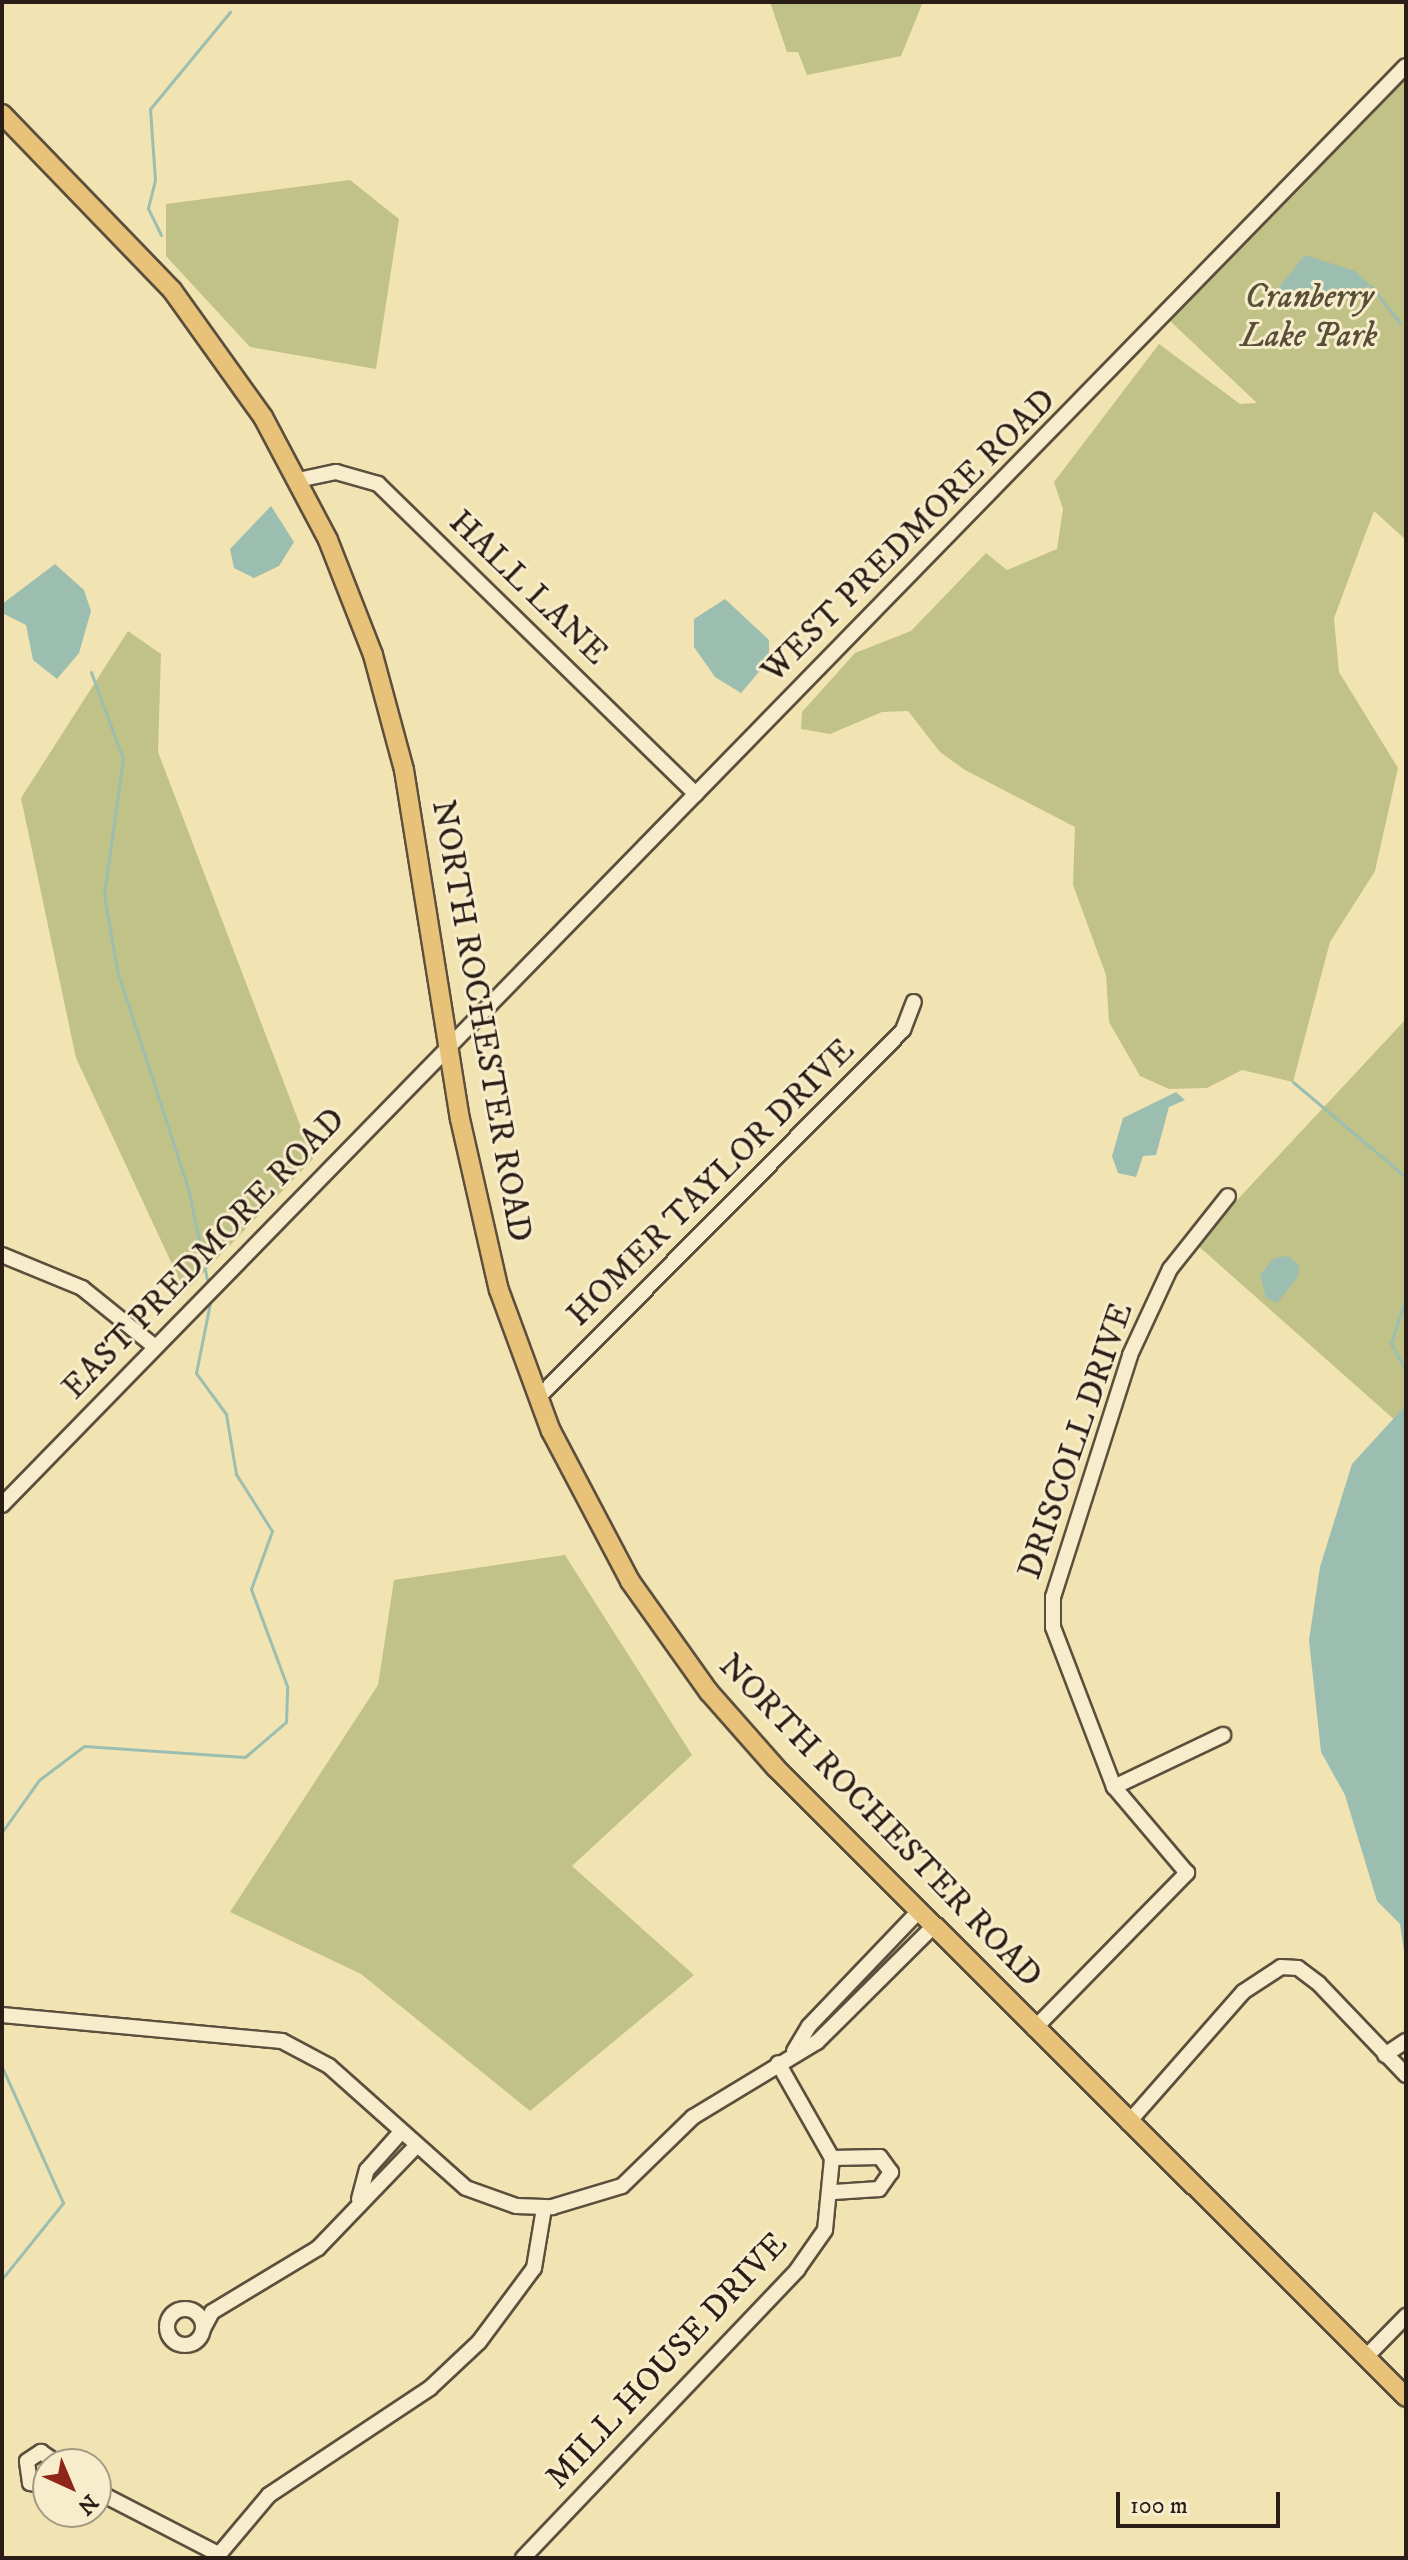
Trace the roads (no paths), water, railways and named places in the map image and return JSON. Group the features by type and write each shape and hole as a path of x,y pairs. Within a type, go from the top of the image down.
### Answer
{"main road":[{"name":"NORTH ROCHESTER ROAD","path":"2,114 172,290 298,480 387,700 485,1240 538,1398 592,1516 672,1644 776,1768 1128,2123 1406,2397"}],"street":[{"name":"WEST PREDMORE ROAD","path":"449,1044 1406,66"},
{"name":"HALL LANE","path":"298,480 336,472 378,484 696,794"},
{"name":"HOMER TAYLOR DRIVE","path":"538,1398 903,1030 914,1002"},
{"name":"EAST PREDMORE ROAD","path":"2,1505 449,1044"},
{"name":"DRISCOLL DRIVE","path":"1034,2029 1183,1881 1182,1860 1114,1787 1053,1627 1053,1597 1130,1355 1174,1261 1228,1196"},
{"path":"2,1255 82,1288 155,1347"},
{"path":"1114,1787 1223,1735"},
{"path":"794,2051 809,2026 918,1912"},
{"path":"2,2015 282,2041 329,2066 416,2146 481,2197 544,2208 622,2186 693,2117 794,2051 830,2032 933,1927"},
{"path":"1128,2123 1243,1992 1281,1967 1298,1968 1319,1984 1406,2075"},
{"path":"1385,2055 1406,2041"},
{"name":"MILL HOUSE DRIVE","path":"523,2558 797,2270 825,2230 834,2192 832,2158 778,2063"},
{"path":"359,2199 367,2170 401,2132"},
{"path":"212,2312 175,2312 169,2333 188,2344 203,2329 212,2312 299,2265 359,2199 416,2146"},
{"path":"832,2158 880,2157 891,2172 879,2189 834,2192"},
{"path":"112,2500 217,2556 261,2501 430,2388 479,2342 524,2289 540,2248 544,2208"},
{"path":"192,2310 203,2329"},
{"path":"1365,2358 1406,2316"},
{"path":"32,2458 27,2461 32,2483"}],"waterway":[{"path":"161,235 148,208 155,180 150,109 230,12"},
{"path":"1371,286 1400,323"},
{"path":"91,672 123,759 104,894 117,970 189,1192 207,1280"},
{"path":"1293,1082 1406,1177"},
{"path":"1406,1297 1391,1343 1406,1371"},
{"path":"2,1832 39,1780 84,1746 245,1757 286,1722 287,1686 251,1589 272,1531 236,1474 226,1414 196,1373 210,1303"},
{"path":"2,2067 63,2203 2,2279"}],"park label":[{"name":"Cranberry Lake Park","path":"1309,316"}]}
